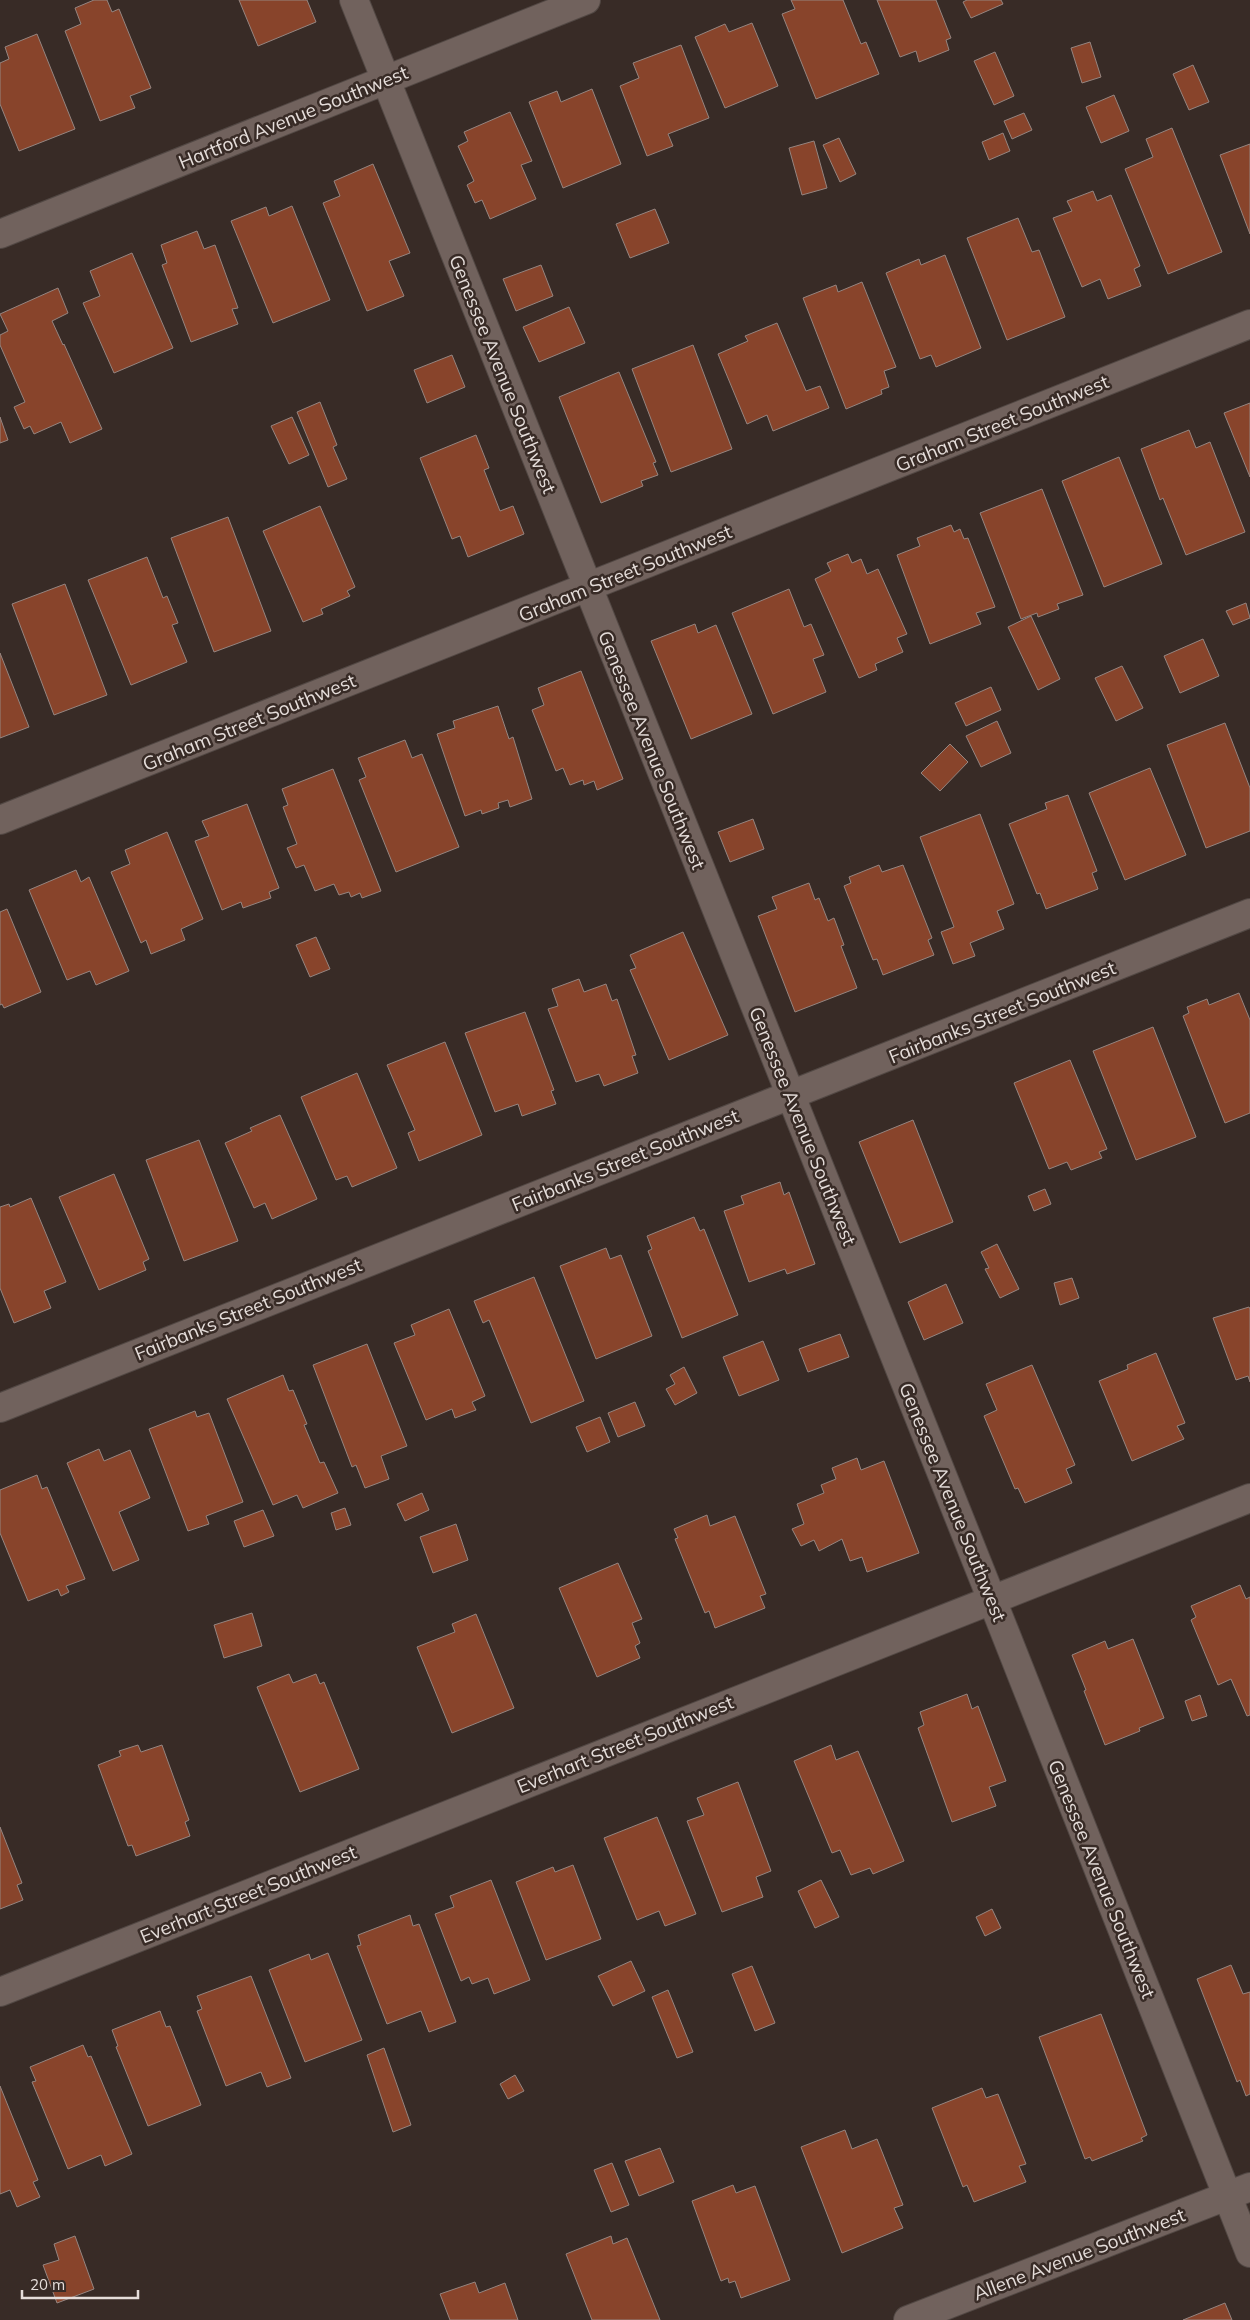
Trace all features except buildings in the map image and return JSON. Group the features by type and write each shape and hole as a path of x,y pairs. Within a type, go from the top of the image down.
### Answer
{"street":[{"name":"Genessee Avenue Southwest","path":"354,0 992,1599 1239,2192 1250,2253"},
{"name":"Hartford Avenue Southwest","path":"0,234 586,0"},
{"name":"Graham Street Southwest","path":"0,820 1250,324"},
{"name":"Fairbanks Street Southwest","path":"0,1408 1250,913"},
{"name":"Everhart Street Southwest","path":"0,1992 1250,1498"},
{"name":"Allene Avenue Southwest","path":"908,2320 1239,2192"}]}
